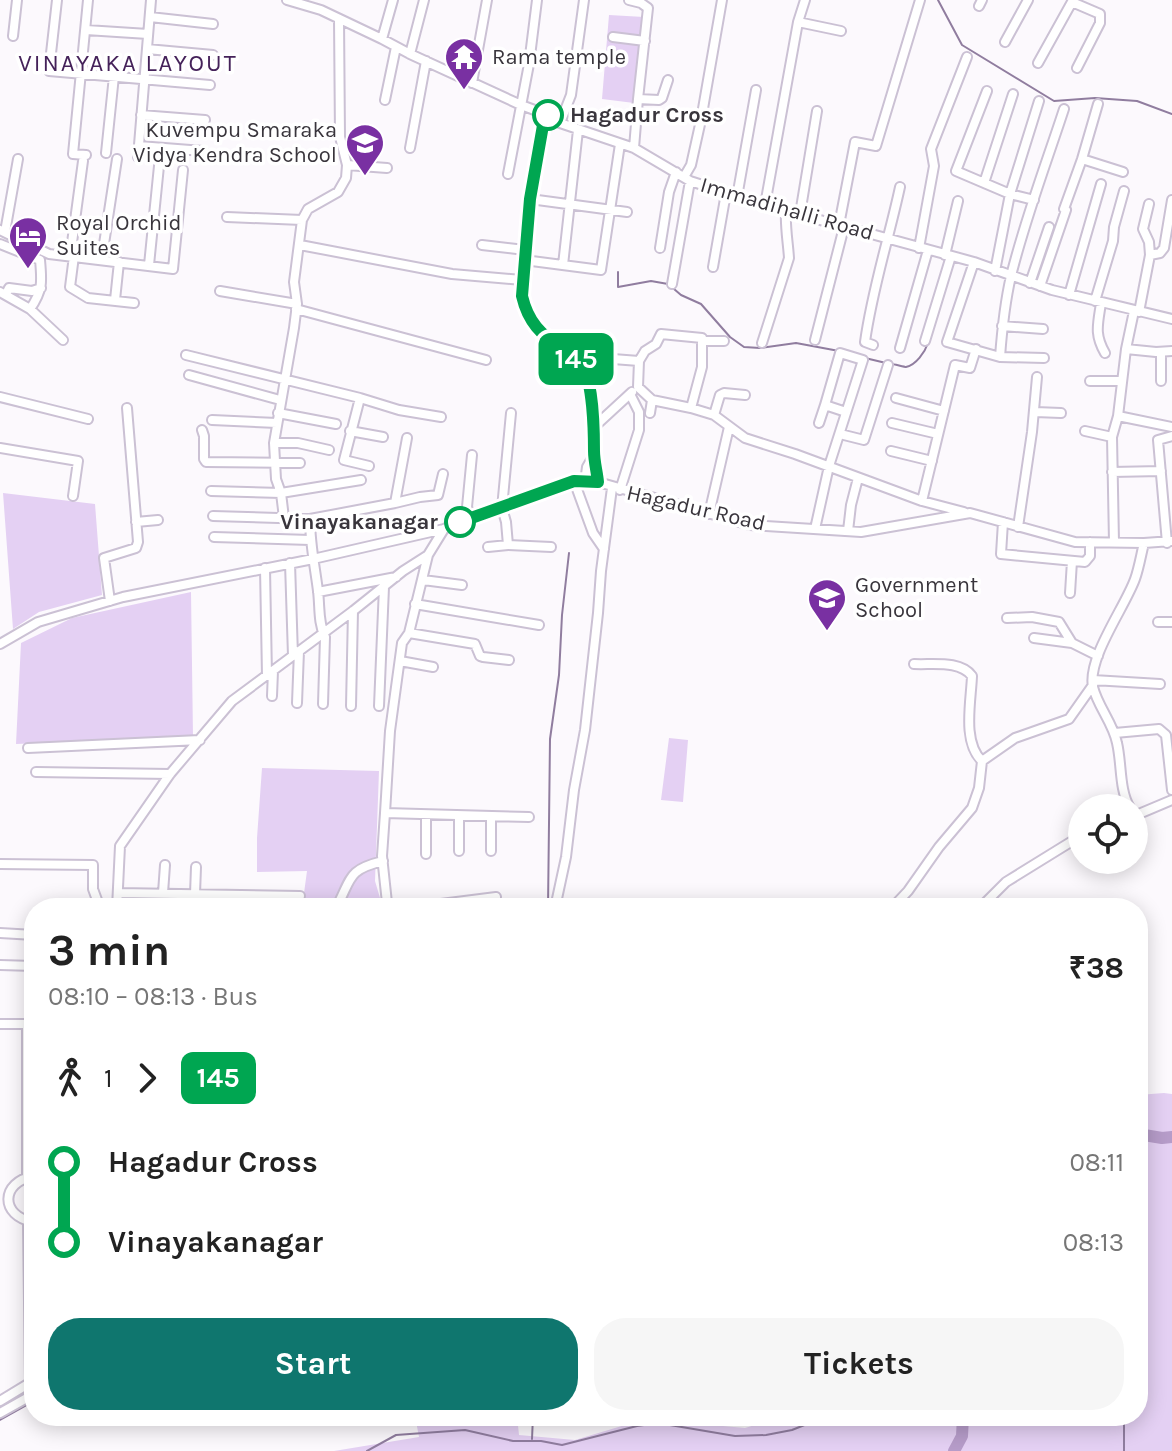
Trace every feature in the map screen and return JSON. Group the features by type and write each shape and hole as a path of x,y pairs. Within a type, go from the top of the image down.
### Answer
{"street":[{"path":"13,36 17,0"},
{"path":"57,0 49,71 210,85"},
{"path":"88,0 73,154 84,158 71,250 119,262 173,269 183,170"},
{"path":"138,157 151,0"},
{"name":"Immadihalli Road","path":"287,0 321,10 560,123 634,148 683,177 737,197 974,262 1069,295 1172,319"},
{"path":"321,10 323,0"},
{"path":"382,39 393,0"},
{"path":"410,54 424,0"},
{"path":"472,83 487,0"},
{"path":"508,174 529,64 537,0"},
{"path":"560,123 571,95 584,0"},
{"path":"629,0 648,8 634,148"},
{"path":"660,248 669,192 691,165 722,0"},
{"path":"765,205 798,22 805,0"},
{"path":"815,340 842,226 855,142 876,146 920,0"},
{"path":"1005,42 1028,0"},
{"path":"1038,63 1072,1 1100,14 1100,23 1077,68"},
{"path":"150,17 213,24"},
{"path":"284,518 276,479 274,443 292,345 296,307 294,282 302,220 308,209 338,192 346,178 347,165 340,137 339,19"},
{"path":"798,22 841,31"},
{"path":"86,30 148,34"},
{"path":"613,37 645,41"},
{"path":"385,100 396,47"},
{"path":"147,49 213,55"},
{"path":"900,348 924,249 934,166 931,149 967,57"},
{"path":"410,148 426,61"},
{"path":"106,153 114,76"},
{"path":"638,99 659,100 668,80"},
{"path":"737,197 756,90"},
{"path":"987,91 956,171 1010,194 1034,200"},
{"path":"984,183 1013,94"},
{"path":"995,271 1010,194 1039,101"},
{"path":"1040,286 1098,104"},
{"path":"1000,357 1011,276 1064,109"},
{"path":"800,214 817,111"},
{"path":"545,114 530,199 522,296 531,322 544,337 574,356 586,375 598,482"},
{"path":"141,115 205,120"},
{"path":"563,265 578,130"},
{"path":"482,245 563,265 601,270 620,144"},
{"path":"139,146 203,151"},
{"path":"18,159 2,231 49,254 103,256"},
{"path":"103,256 117,159"},
{"path":"1082,159 1123,172"},
{"path":"347,165 387,168"},
{"path":"149,265 159,166"},
{"path":"672,284 683,177"},
{"path":"1069,295 1101,184"},
{"path":"873,345 865,342 869,312 900,187"},
{"path":"1105,353 1098,341 1098,302 1124,191"},
{"path":"713,267 726,193"},
{"path":"530,199 627,212"},
{"path":"1150,255 1158,254 1164,248 1172,200"},
{"path":"925,341 948,256 958,201"},
{"path":"1114,542 1112,437 1118,416 1126,349 1150,255 1149,242 1143,229 1149,204"},
{"path":"762,343 789,258 786,211"},
{"path":"227,217 302,220"},
{"path":"1030,283 1049,227"},
{"path":"0,244 40,260 41,288 30,309"},
{"path":"300,245 452,274 522,280"},
{"path":"74,256 70,287 88,298 134,303"},
{"path":"115,300 119,262"},
{"path":"974,262 947,342 1000,357 1044,358"},
{"path":"4,289 32,291 41,288"},
{"path":"4,289 63,340"},
{"path":"220,291 296,307 486,360"},
{"path":"1002,326 1043,329"},
{"path":"594,427 638,387 639,361 664,333 702,338 702,367 691,408"},
{"path":"702,341 724,341"},
{"path":"922,501 955,365 970,368 976,349"},
{"path":"1126,349 1172,351"},
{"path":"1161,352 1161,381"},
{"path":"815,529 829,466 863,360 840,353 819,423"},
{"path":"186,355 399,410 441,417"},
{"path":"574,356 639,361"},
{"path":"840,434 864,440 888,365"},
{"path":"189,375 280,400"},
{"path":"1018,527 1035,412 1037,377"},
{"path":"1090,381 1122,381"},
{"path":"638,387 652,400 714,415 745,438 922,501 970,513"},
{"path":"557,898 585,730 604,549 616,489 639,430 639,412 630,394"},
{"path":"714,415 720,395 745,395"},
{"path":"0,397 88,419"},
{"path":"360,398 344,460 369,466"},
{"path":"896,398 944,411"},
{"path":"650,413 652,400"},
{"path":"825,405 846,412"},
{"path":"110,601 104,558 136,548 138,542 127,408"},
{"path":"1035,412 1061,413"},
{"path":"508,545 502,508 511,413"},
{"path":"1118,416 1172,427"},
{"path":"212,420 278,418 336,424"},
{"path":"892,423 938,434"},
{"path":"709,514 729,427"},
{"path":"202,430 206,462 300,463"},
{"path":"350,431 383,437"},
{"path":"1085,431 1112,437"},
{"path":"1169,542 1158,440 1172,436"},
{"path":"395,503 407,438"},
{"path":"274,443 298,443 329,450"},
{"path":"0,448 78,461 73,496"},
{"path":"891,451 932,461"},
{"path":"471,518 467,507 472,455"},
{"path":"585,482 587,467 594,455"},
{"path":"1112,472 1161,471"},
{"path":"213,516 310,519 438,495 443,474"},
{"path":"848,531 858,478"},
{"path":"211,491 281,493 361,480"},
{"path":"574,481 593,533 604,549"},
{"name":"Hagadur Road","path":"0,644 38,622 110,601 444,529 574,481 598,482 750,525 861,532 970,513 1075,542 1169,542"},
{"path":"310,519 321,629 325,637 323,704"},
{"path":"136,522 158,520"},
{"path":"1003,522 1001,554 1085,562 1090,556 1090,542"},
{"path":"387,898 383,861 385,813 390,731 402,643 409,633 428,555 444,529"},
{"path":"214,537 310,540"},
{"path":"901,898 972,808 979,788 982,761 1015,738 1069,719 1093,682 1098,656 1135,579 1144,543"},
{"path":"488,547 551,547"},
{"path":"118,898 120,846 170,774 232,701 428,555"},
{"path":"1070,593 1072,561"},
{"path":"290,563 297,703"},
{"path":"265,568 272,696"},
{"path":"318,592 396,577"},
{"path":"423,580 462,585"},
{"path":"379,706 384,587"},
{"path":"415,604 539,625"},
{"path":"351,706 353,611"},
{"path":"1007,618 1032,617 1059,622 1072,643"},
{"path":"1158,622 1172,622"},
{"path":"409,633 475,644 480,656 509,660"},
{"path":"1034,638 1072,643 1098,656"},
{"path":"400,661 433,667"},
{"path":"914,664 959,666 967,669 972,676 971,741 982,761"},
{"path":"1093,682 1160,684"},
{"path":"1093,682 1102,709 1115,733 1125,794"},
{"path":"1115,733 1164,731 1172,790"},
{"path":"28,748 200,740"},
{"path":"36,772 170,774"},
{"path":"1148,809 1172,800"},
{"path":"385,813 529,817"},
{"path":"426,815 426,854"},
{"path":"459,816 459,851"},
{"path":"491,817 491,851"},
{"path":"990,898 1006,882 1068,844"},
{"path":"340,898 350,876 364,865 383,861"},
{"path":"0,864 93,865 96,898"},
{"path":"163,893 165,865"},
{"path":"195,894 196,867"},
{"path":"118,893 300,896"},
{"path":"488,898 496,897"},
{"path":"0,933 24,934"},
{"path":"0,965 24,966"},
{"path":"0,1024 24,1024"},
{"path":"24,1179 10,1188 3,1200 16,1215 24,1219"},
{"path":"0,1401 24,1387"},
{"path":"0,1413 24,1400"}],"shaded area":[{"path":"609,15 644,17 634,103 602,99"},
{"path":"3,493 95,504 102,595 39,612 13,629"},
{"path":"191,592 193,737 16,744 21,643 72,618"},
{"path":"669,738 688,740 683,802 661,800"},
{"path":"262,768 379,771 375,881 380,898 303,898 307,871 257,872"},
{"path":"1148,1094 1172,1094 1172,1451 334,1451 419,1437 417,1426 518,1426 519,1435 575,1440 622,1426 1148,1426"}],"waterway":[{"path":"938,0 962,45 1054,101 1095,98 1137,101 1172,114"},
{"path":"618,272 618,287 651,281 668,284"},
{"path":"674,285 681,295 701,304 730,337 744,347 796,343 839,351"},
{"path":"892,364 910,366 920,358 928,343"},
{"path":"865,358 886,363"},
{"path":"548,898 550,739 559,675 569,553"},
{"path":"1148,1136 1172,1137"},
{"path":"0,1420 24,1407"},
{"path":"532,1439 533,1426"},
{"path":"367,1451 396,1435 465,1430 513,1441 562,1445 637,1426"},
{"path":"676,1426 735,1436 766,1435 802,1426"},
{"path":"954,1451 962,1436 962,1426"},
{"path":"1124,1426 1124,1451"}],"bus line":[{"name":"145","path":"460,522 574,481 598,482 586,375 574,356 544,337 531,322 522,296 530,199 545,114 548,115"}],"place":[{"name":"Rama temple","path":"464,91"},
{"name":"Hagadur Cross","path":"548,115"},
{"name":"Kuvempu Smaraka Vidya Kendra School","path":"365,177"},
{"name":"Royal Orchid Suites","path":"28,270"},
{"name":"Vinayakanagar","path":"460,522"},
{"name":"Government School","path":"827,632"}],"district":[{"name":"VINAYAKA LAYOUT","path":"128,63"}]}
